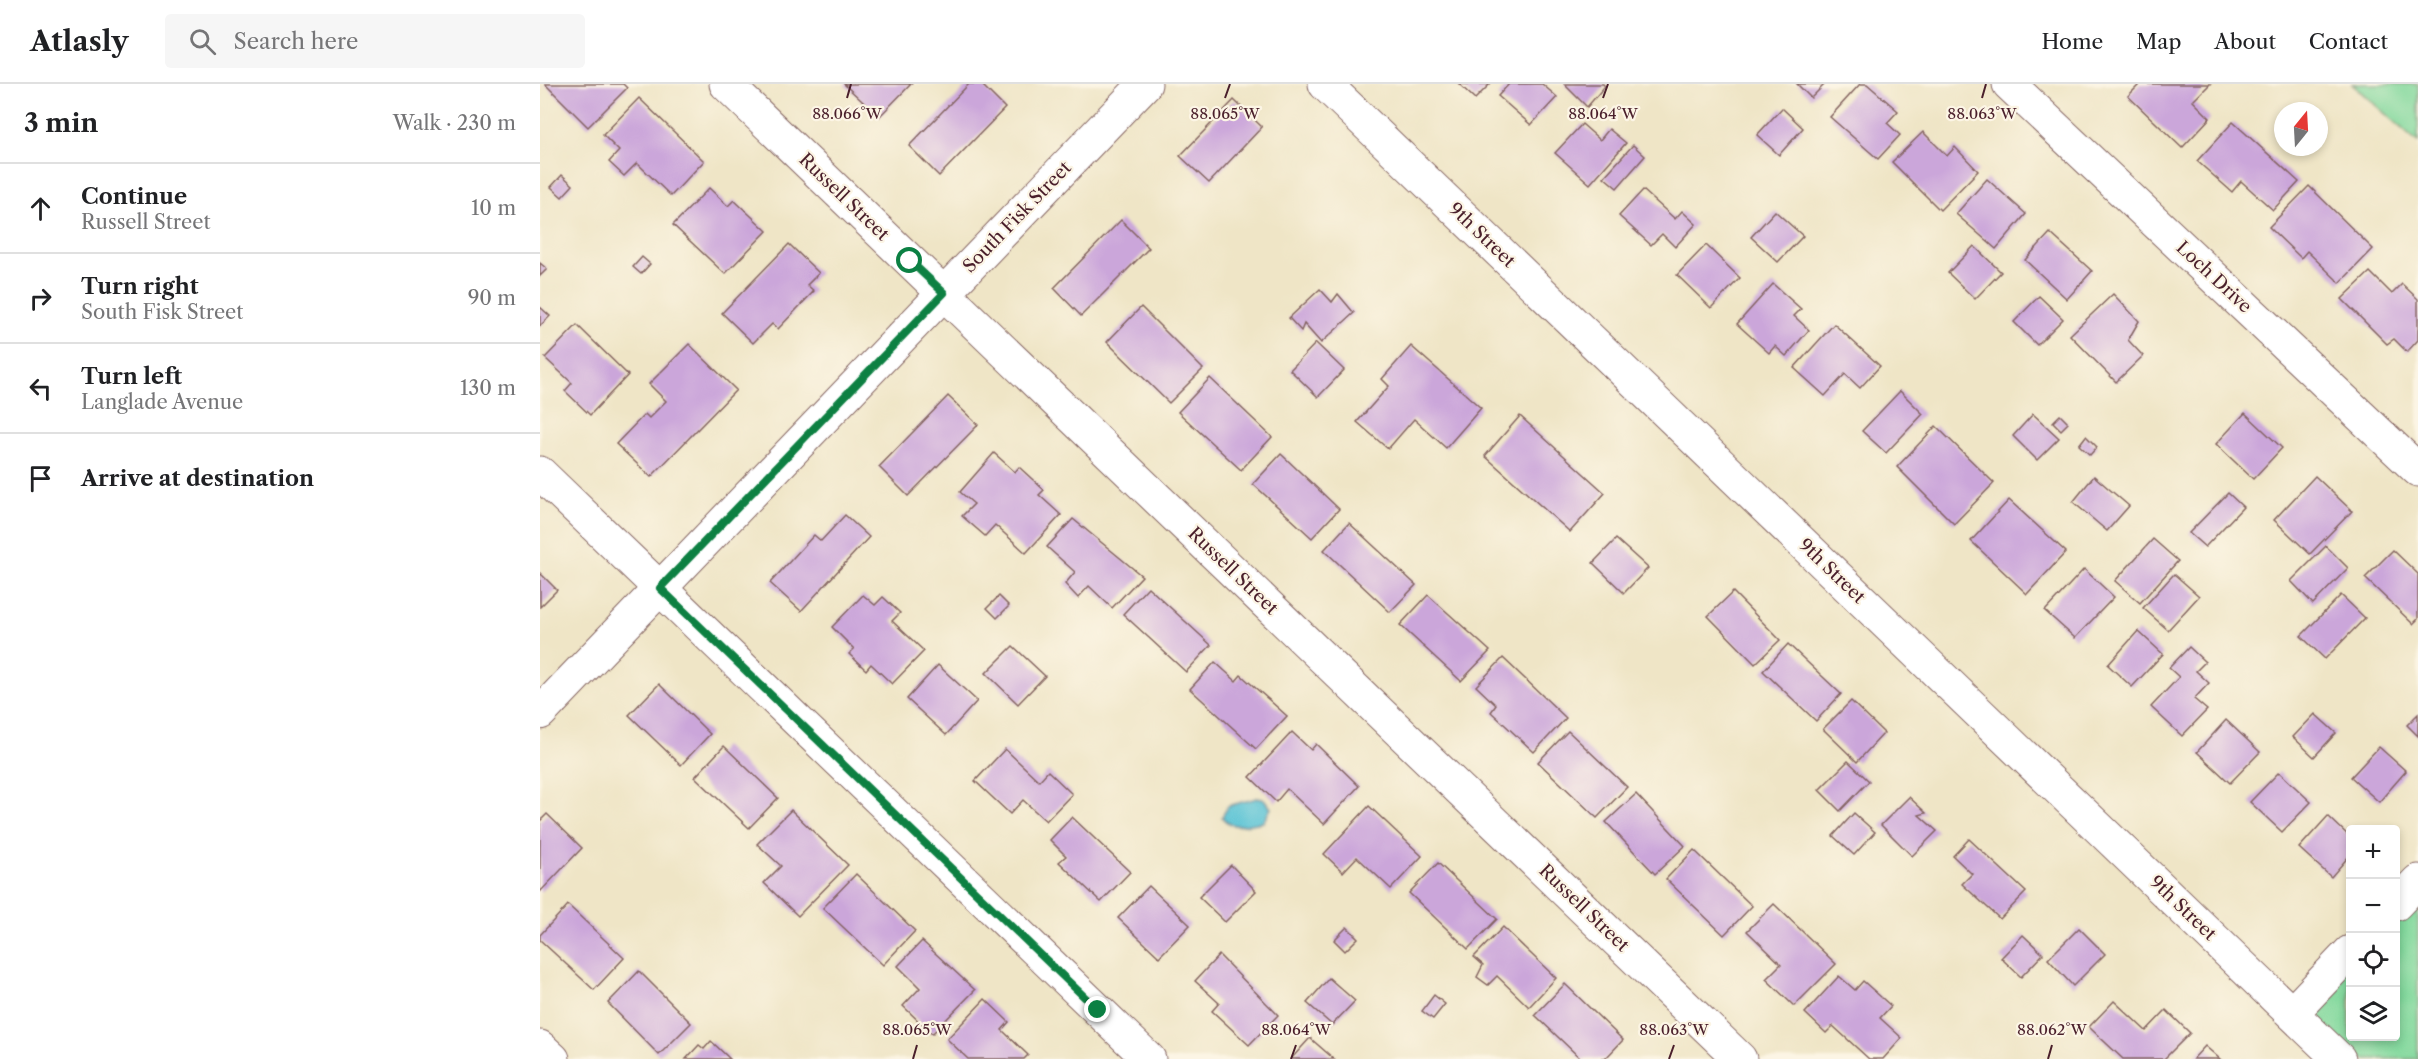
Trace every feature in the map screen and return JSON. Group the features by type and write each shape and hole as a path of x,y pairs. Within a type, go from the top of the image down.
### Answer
{"street":[{"name":"Russell Street","path":"726,84 1740,1059"},
{"name":"South Fisk Street","path":"540,713 1145,84"},
{"name":"9th Street","path":"1325,84 2339,1059"},
{"name":"Loch Drive","path":"2009,84 2418,470"},
{"path":"540,473 1149,1059"},
{"path":"2400,900 2418,880"},
{"path":"2292,1013 2346,955"},
{"path":"540,1047 553,1059"}],"green space":[{"path":"2352,84 2418,84 2418,143"},
{"path":"2418,881 2418,1059 2339,1059 2292,1013 2346,956 2346,1041 2400,1041 2400,900"}],"water":[{"path":"1257,798 1264,799 1271,808 1263,822 1235,825 1222,817 1228,806"}],"building":[{"path":"545,84 623,84 627,88 588,127"},
{"path":"844,84 911,84 879,117"},
{"path":"969,84 981,84 1005,108 939,176 909,146"},
{"path":"1459,84 1490,84 1475,99"},
{"path":"1509,84 1542,84 1557,97 1531,125 1498,96"},
{"path":"1564,84 1603,84 1605,86 1587,107"},
{"path":"1797,84 1825,84 1811,98"},
{"path":"1860,84 1867,84 1898,111 1887,123 1900,135 1878,159 1830,117"},
{"path":"2140,84 2210,84 2193,101 2210,118 2182,148 2128,96"},
{"path":"639,98 704,161 671,196 637,163 624,176 609,162 619,151 603,135"},
{"path":"1234,100 1262,127 1209,183 1180,156"},
{"path":"1782,108 1803,128 1779,155 1757,135"},
{"path":"2233,122 2299,182 2273,210 2241,181 2232,192 2197,161"},
{"path":"1582,124 1600,140 1609,129 1626,143 1590,184 1555,153"},
{"path":"1923,132 1947,156 1955,147 1978,171 1940,210 1892,162"},
{"path":"1633,145 1645,156 1617,188 1604,177"},
{"path":"562,175 573,185 562,197 551,187"},
{"path":"1987,179 2026,214 1996,249 1956,214"},
{"path":"2309,186 2373,249 2340,283 2307,251 2301,258 2269,227"},
{"path":"709,188 728,206 734,200 767,231 725,274 673,225"},
{"path":"1643,190 1675,219 1682,211 1696,224 1675,247 1662,234 1651,245 1619,216"},
{"path":"1775,211 1803,236 1778,262 1751,237"},
{"path":"1121,220 1149,248 1081,316 1054,288"},
{"path":"2050,233 2092,271 2067,299 2025,260"},
{"path":"789,244 819,273 807,285 814,291 778,329 772,324 753,343 722,313"},
{"path":"1706,245 1740,278 1711,308 1677,275"},
{"path":"1974,246 2001,272 1975,299 1948,273"},
{"path":"642,257 650,264 641,274 633,267"},
{"path":"540,263 547,269 540,276"},
{"path":"2370,272 2392,294 2402,284 2418,299 2418,340 2407,352 2394,339 2387,344 2342,299"},
{"path":"1773,284 1801,309 1794,316 1809,330 1786,356 1775,346 1769,353 1737,324"},
{"path":"1320,289 1332,302 1338,294 1354,313 1321,343 1304,324 1301,331 1289,318"},
{"path":"2113,294 2139,321 2128,340 2143,356 2116,382 2070,335"},
{"path":"2039,296 2063,319 2037,345 2014,322"},
{"path":"540,307 550,316 540,326"},
{"path":"1141,307 1203,369 1169,403 1107,342"},
{"path":"1834,324 1880,366 1860,388 1845,374 1825,396 1794,368"},
{"path":"577,325 628,375 590,415 565,391 572,383 545,358"},
{"path":"1316,343 1344,370 1318,397 1290,370"},
{"path":"689,344 736,390 651,477 616,444 645,414 649,418 666,401 649,384"},
{"path":"1411,346 1481,408 1446,448 1414,419 1388,449 1357,422 1389,386 1382,379"},
{"path":"1210,378 1272,437 1241,470 1178,412"},
{"path":"1900,391 1923,414 1886,453 1862,431"},
{"path":"948,396 978,425 908,496 879,467"},
{"path":"2245,413 2282,448 2253,479 2216,444"},
{"path":"2033,414 2059,438 2037,460 2013,436"},
{"path":"2060,415 2068,423 2061,430 2053,422"},
{"path":"1520,416 1605,493 1570,532 1485,456"},
{"path":"1936,426 1994,483 1954,524 1897,467"},
{"path":"2086,436 2097,447 2090,455 2079,445"},
{"path":"994,453 1015,472 1019,467 1044,490 1039,495 1061,515 1026,553 995,525 985,536 962,516 974,504 960,492"},
{"path":"1281,454 1339,509 1312,538 1253,484"},
{"path":"2094,476 2129,506 2107,531 2073,502"},
{"path":"2315,476 2352,511 2310,554 2274,520"},
{"path":"2228,493 2243,507 2205,547 2189,533"},
{"path":"2009,500 2066,552 2027,594 1971,541"},
{"path":"845,515 869,537 801,611 770,583 814,535 821,541"},
{"path":"1073,519 1142,576 1112,608 1089,586 1078,598 1065,584 1075,572 1047,547"},
{"path":"1349,523 1416,585 1390,612 1324,550"},
{"path":"1616,539 1648,568 1624,593 1593,563"},
{"path":"2153,539 2178,561 2140,603 2115,581"},
{"path":"2326,546 2348,568 2313,604 2291,581"},
{"path":"2393,550 2418,574 2418,619 2413,624 2365,578"},
{"path":"2084,569 2114,597 2075,638 2045,611"},
{"path":"540,573 557,590 540,607"},
{"path":"2174,574 2199,596 2168,630 2143,608"},
{"path":"1148,587 1211,645 1186,672 1123,614"},
{"path":"1733,592 1780,640 1755,664 1708,616"},
{"path":"863,595 875,605 883,597 900,613 892,621 924,651 892,684 871,664 866,670 849,654 854,649 832,627"},
{"path":"1428,595 1490,651 1461,681 1400,625"},
{"path":"2341,595 2365,618 2325,659 2301,636"},
{"path":"999,596 1009,606 997,618 987,608"},
{"path":"2138,631 2163,654 2132,687 2108,665"},
{"path":"1788,644 1841,694 1816,721 1763,671"},
{"path":"1013,646 1045,676 1018,704 986,673"},
{"path":"2189,647 2205,662 2196,671 2209,683 2194,699 2207,710 2182,736 2151,707 2179,677 2169,668"},
{"path":"1503,658 1566,718 1534,752 1491,712 1496,705 1476,686"},
{"path":"1215,662 1236,681 1241,675 1287,716 1256,749 1190,689"},
{"path":"938,665 977,701 946,735 907,699"},
{"path":"659,684 710,734 681,765 629,715"},
{"path":"1851,701 1884,733 1857,762 1823,729"},
{"path":"2315,714 2336,733 2314,757 2293,737"},
{"path":"2418,714 2418,736 2407,725"},
{"path":"2226,720 2260,752 2230,783 2197,752"},
{"path":"1568,731 1627,787 1597,818 1538,762"},
{"path":"1292,732 1311,750 1316,744 1359,786 1324,824 1287,789 1276,802 1250,777"},
{"path":"724,746 778,798 749,828 695,777"},
{"path":"2379,747 2406,771 2379,802 2351,777"},
{"path":"1005,749 1039,781 1048,771 1072,794 1046,821 1023,800 1010,814 975,781"},
{"path":"1848,761 1869,781 1840,811 1819,790"},
{"path":"2279,772 2311,802 2282,832 2250,802"},
{"path":"1636,794 1685,846 1655,874 1606,822"},
{"path":"1909,797 1926,813 1919,815 1937,831 1912,856 1881,825"},
{"path":"1369,806 1422,856 1391,889 1357,857 1343,872 1324,854"},
{"path":"791,810 848,865 798,916 764,883 781,866 757,844"},
{"path":"1854,813 1875,832 1854,855 1833,836"},
{"path":"547,814 582,848 540,892 540,821"},
{"path":"2328,816 2346,833 2346,860 2331,877 2299,848"},
{"path":"1072,817 1130,872 1101,902 1059,862 1066,856 1050,840"},
{"path":"1969,839 2026,892 2000,919 1962,884 1972,874 1953,856"},
{"path":"1694,850 1752,906 1724,935 1666,879"},
{"path":"1438,863 1497,919 1468,949 1409,893"},
{"path":"1231,865 1256,891 1225,922 1199,897"},
{"path":"856,874 915,931 883,965 823,908"},
{"path":"1149,886 1190,925 1159,957 1118,918"},
{"path":"1774,904 1836,964 1794,1006 1766,979 1781,964 1747,931"},
{"path":"568,905 624,958 594,990 540,940 540,935"},
{"path":"1347,927 1358,938 1345,951 1334,940"},
{"path":"1503,927 1556,978 1529,1007 1497,976 1488,985 1477,977 1483,965 1474,957"},
{"path":"2079,928 2105,954 2073,986 2048,959"},
{"path":"2023,935 2043,954 2021,977 2001,958"},
{"path":"922,941 975,990 932,1034 903,1006 920,988 898,966"},
{"path":"1219,955 1278,1015 1249,1045 1212,1011 1219,1003 1195,981"},
{"path":"639,971 691,1023 659,1055 608,1003"},
{"path":"1839,976 1855,990 1863,981 1891,1006 1880,1018 1902,1038 1883,1059 1869,1059 1833,1026 1826,1033 1805,1013"},
{"path":"1329,978 1355,1001 1332,1025 1307,1003"},
{"path":"1565,984 1623,1040 1605,1059 1581,1059 1535,1015"},
{"path":"1434,995 1445,1004 1433,1019 1422,1011"},
{"path":"985,999 1009,1022 1002,1030 1028,1055 1024,1059 968,1059 947,1039"},
{"path":"2114,1001 2146,1031 2166,1010 2190,1033 2164,1059 2123,1059 2089,1027"},
{"path":"1310,1038 1334,1059 1291,1059"},
{"path":"711,1041 730,1059 686,1059 699,1045 704,1049"},
{"path":"2205,1046 2220,1059 2193,1059"}],"route":[{"path":"910,261 944,293 660,588 1098,1010"}]}
